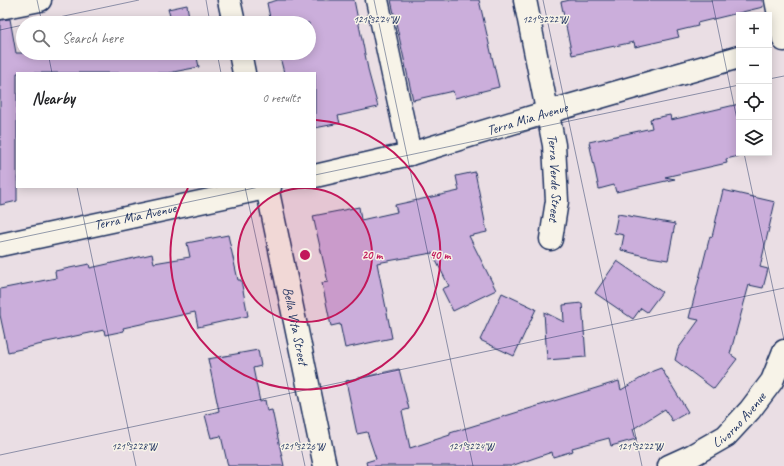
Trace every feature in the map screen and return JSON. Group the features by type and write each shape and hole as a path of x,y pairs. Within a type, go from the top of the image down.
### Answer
{"street":[{"path":"0,8 40,0"},
{"path":"229,0 232,16"},
{"path":"377,0 410,154"},
{"name":"Terra Verde Street","path":"525,0 554,145 557,201 551,239"},
{"path":"776,0 784,40"},
{"path":"772,48 784,44"},
{"name":"Terra Mia Avenue","path":"316,176 410,154 548,112 736,58"},
{"path":"241,60 244,72"},
{"name":"Terra Mia Avenue","path":"0,245 263,188"},
{"name":"Bella Vita Street","path":"268,188 325,466"},
{"name":"Livorno Avenue","path":"669,466 726,436 750,410 772,380 784,351"}],"building":[{"path":"278,0 354,0 369,74 378,107 338,116 340,123 316,128 316,72 284,72 281,60 316,60 316,16 270,16 267,3"},
{"path":"391,0 479,0 499,87 455,98 453,91 413,100"},
{"path":"570,0 762,0 763,7 736,12 736,14 697,23 698,26 677,31 679,37 635,47 634,42 572,55 561,2"},
{"path":"187,5 189,16 170,16 168,9"},
{"path":"10,19 16,60 198,60 199,67 173,72 16,72 17,201 0,205 0,20"},
{"path":"736,105 736,156 739,156 726,159 727,163 665,177 675,179 616,192 614,185 599,189 589,142 652,128 650,119 670,115 671,120"},
{"path":"475,172 487,232 469,236 496,290 453,311 442,289 449,286 432,253 377,263 392,338 345,348 340,324 331,326 322,283 328,282 313,216 359,207 361,220 397,212 395,205 459,191 456,176"},
{"path":"723,190 775,202 760,267 768,269 763,288 749,285 730,354 737,359 714,389 675,360 678,349 699,320 689,318 710,236 712,237"},
{"path":"618,214 675,224 668,260 621,250 624,235 614,233"},
{"path":"228,235 238,280 241,280 248,316 198,327 195,312 123,328 124,331 105,335 104,330 8,352 0,315 0,289 56,278 55,271 89,264 90,268 152,254 154,263 190,257 187,243"},
{"path":"617,261 662,292 647,312 641,308 633,319 595,293"},
{"path":"502,293 536,309 514,356 480,340"},
{"path":"582,303 586,357 547,360 544,312 564,322 563,305"},
{"path":"258,350 261,366 253,368 260,402 265,400 267,411 272,410 284,466 228,466 221,436 211,438 205,415 219,411 208,359"},
{"path":"661,368 688,412 672,421 665,409 633,429 636,439 611,446 609,438 572,448 573,451 553,457 552,452 511,466 367,466 366,462 376,459 367,432 357,434 346,381 399,369 409,409 402,411 410,448 450,435 450,433 619,381 621,390 653,371"}]}
